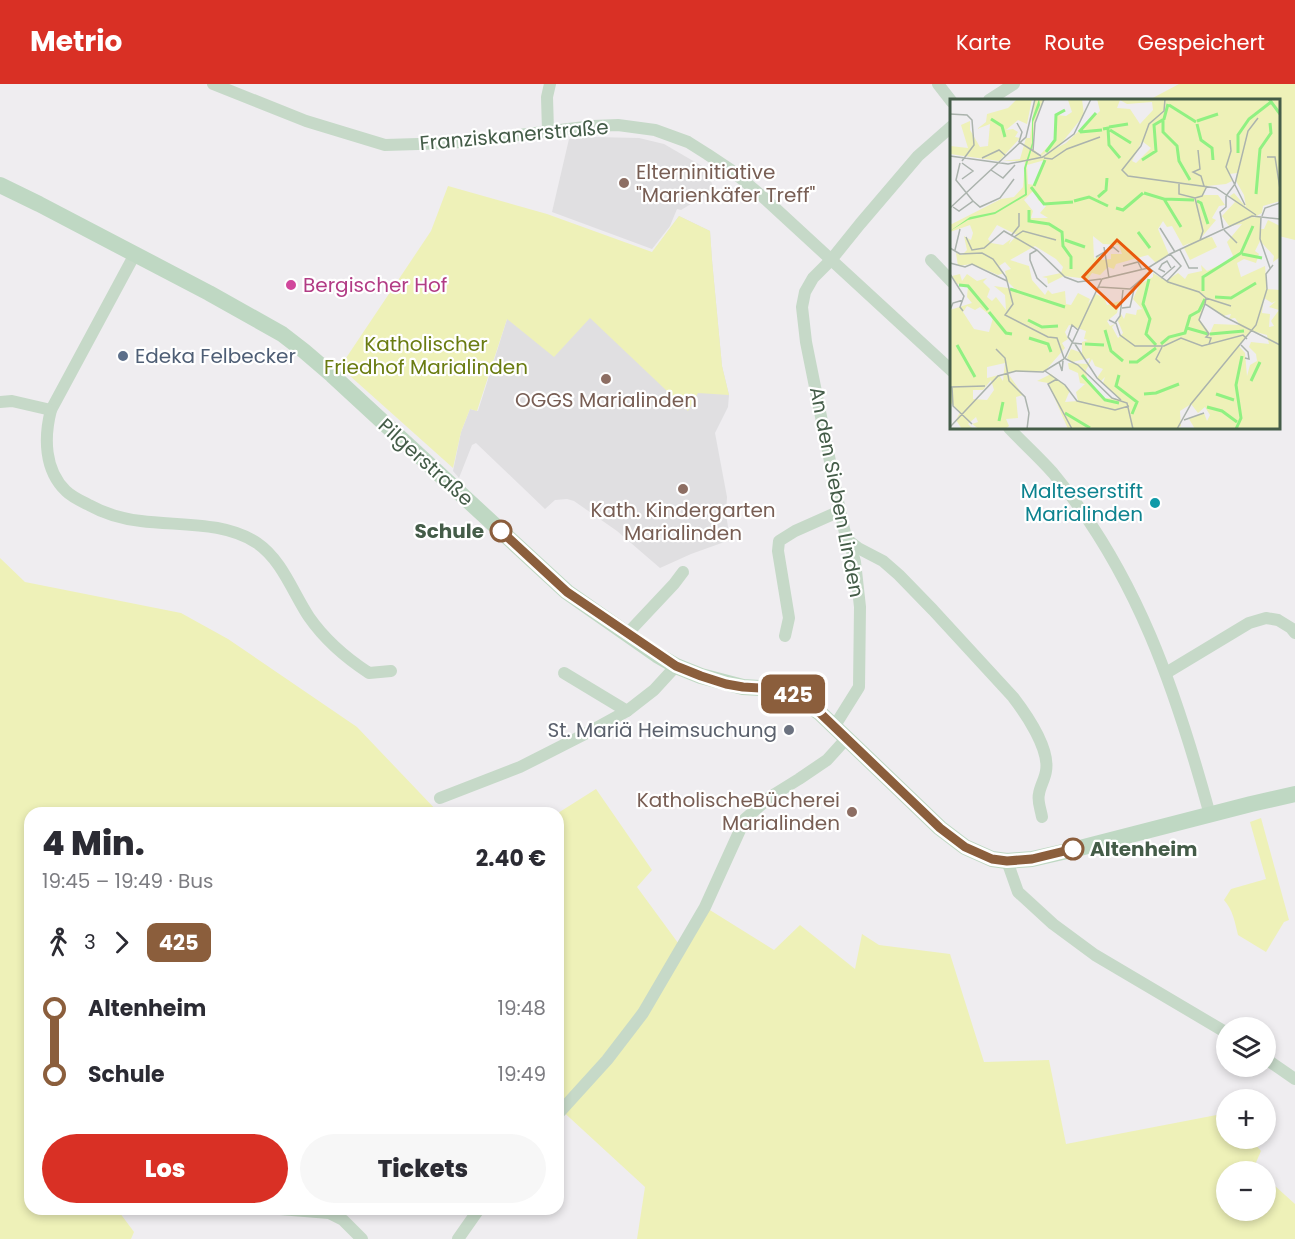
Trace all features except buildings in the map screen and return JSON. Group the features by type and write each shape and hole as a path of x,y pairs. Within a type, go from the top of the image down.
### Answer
{"main road":[{"name":"Pilgerstraße","path":"0,185 135,254 282,334 304,351 567,592 676,666 726,684 779,689 792,694 820,713 940,828 977,853 992,859 1007,861 1032,859 1295,794"}],"street":[{"name":"Franziskanerstraße","path":"213,84 306,121 385,145 451,143 548,130 618,125 655,130 688,142 731,170 763,197 950,370"},
{"path":"548,130 547,97 550,84"},
{"path":"938,84 950,101"},
{"path":"991,99 1014,84"},
{"name":"An den Sieben Linden","path":"564,1107 607,1060 643,1013 705,907 745,819 770,797 827,760 859,687 860,607 855,562 840,511 806,342 802,307 805,292 813,278 831,260 918,156 950,127"},
{"path":"135,254 51,410 46,450 57,482 67,492 98,510 118,517 211,528 244,536 258,543 279,565 310,618 334,647 369,673 391,671"},
{"path":"931,261 950,281"},
{"path":"0,402 12,401 51,410"},
{"path":"1010,429 1052,472 1078,506 1134,597 1166,673 1210,815"},
{"path":"785,636 789,618 778,551 779,541 840,511"},
{"path":"849,541 883,561 899,575 1023,710 1037,733 1045,755 1047,769 1038,796 1042,817"},
{"path":"627,634 683,572"},
{"path":"1166,673 1249,623 1266,618 1278,620 1295,633"},
{"path":"440,798 520,767 627,711 654,690 676,666"},
{"path":"564,673 627,711"},
{"path":"1007,861 1018,892 1053,924 1095,956 1216,1027"},
{"path":"1276,1066 1295,1079"},
{"path":"331,1215 343,1220 362,1239"},
{"path":"458,1239 475,1215"}],"shaded area":[{"path":"639,138 664,144 707,169 714,190 681,210 677,209 670,226 652,249 552,212 569,139"},
{"name":"OGGS Marialinden","path":"679,216 710,231 722,366 729,395 728,407 715,433 727,497 726,514 730,540 660,568 617,531 574,501 555,500 545,509 476,443 472,445 459,478 453,471 461,432 470,409 478,411 507,319 590,318 653,252"}],"green space":[{"path":"1179,84 1295,84 1295,240 1280,236 1280,99 1151,99"},
{"name":"Katholischer Friedhof Marialinden","path":"448,186 547,214 652,252 679,216 710,231 722,366 729,395 698,393 688,411 590,318 554,357 507,319 477,411 470,409 461,432 453,468 340,367 431,231"},
{"path":"0,558 25,582 181,613 228,639 357,727 433,807 24,807 24,1215 121,1215 134,1232 131,1239 0,1239"},
{"path":"596,789 652,870 637,887 681,947 705,907 774,950 800,925 855,969 862,934 879,945 950,954 984,1062 1049,1060 1066,1144 1216,1115 1216,1149 1259,1149 1261,1151 1257,1161 1216,1161 1216,1221 1276,1221 1276,1187 1295,1204 1295,1239 637,1239 645,1187 564,1113 564,809"},
{"path":"1261,818 1289,920 1284,922 1266,952 1238,935 1232,912 1224,900 1231,889 1266,879 1250,822"}],"bus line":[{"name":"425","path":"501,531 567,592 676,666 726,684 779,689 799,698 820,713 940,828 965,847 992,859 1007,861 1032,859 1073,849"}],"place":[{"name":"Elterninitiative \"Marienkäfer Treff\"","path":"624,183"},
{"name":"Bergischer Hof","path":"291,285"},
{"name":"Edeka Felbecker","path":"123,356"},
{"name":"OGGS Marialinden","path":"606,379"},
{"name":"Kath. Kindergarten Marialinden","path":"683,489"},
{"name":"Malteserstift Marialinden","path":"1155,503"},
{"name":"Schule","path":"501,531"},
{"name":"St. Mariä Heimsuchung","path":"789,730"},
{"name":"KatholischeBücherei Marialinden","path":"852,812"},
{"name":"Altenheim","path":"1073,849"}]}
